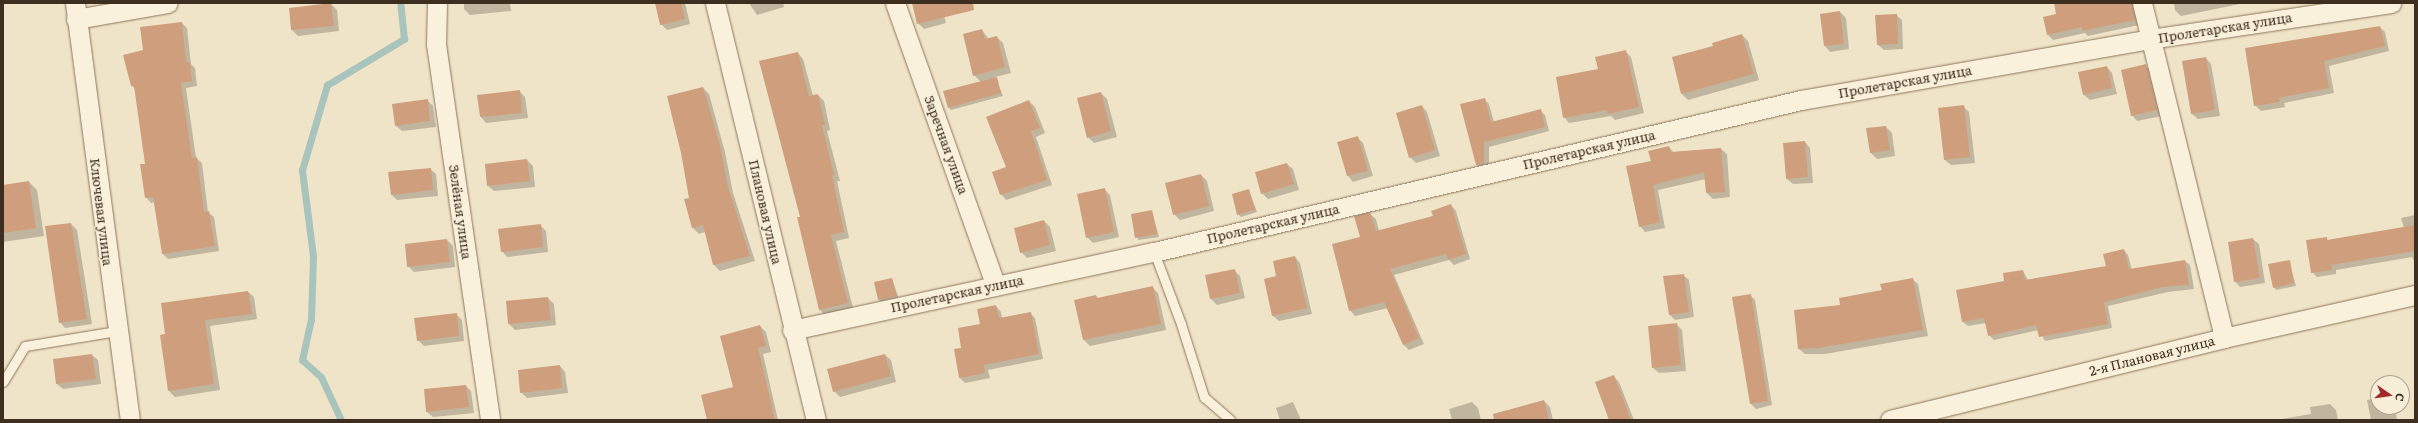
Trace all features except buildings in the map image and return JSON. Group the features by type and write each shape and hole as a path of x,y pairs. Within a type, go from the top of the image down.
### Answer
{"street":[{"path":"76,11 168,3"},
{"name":"Зелёная улица","path":"436,3 436,44 490,420"},
{"name":"Плановая улица","path":"715,3 792,330 816,420"},
{"name":"Заречная улица","path":"895,3 996,286"},
{"path":"2142,3 2224,338"},
{"name":"Пролетарская улица","path":"792,330 1154,252 1801,100 2150,39 2391,3"},
{"name":"Ключевая улица","path":"76,11 117,331 130,420"},
{"name":"2-я Плановая улица","path":"1890,420 2224,338 2415,295"}],"lane":[{"path":"1154,252 1181,324 1204,397 1230,420"},
{"path":"3,382 25,346 117,331"}],"waterway":[{"path":"341,420 321,377 302,360 311,319 313,256 302,170 327,85 404,39 400,3"}]}
